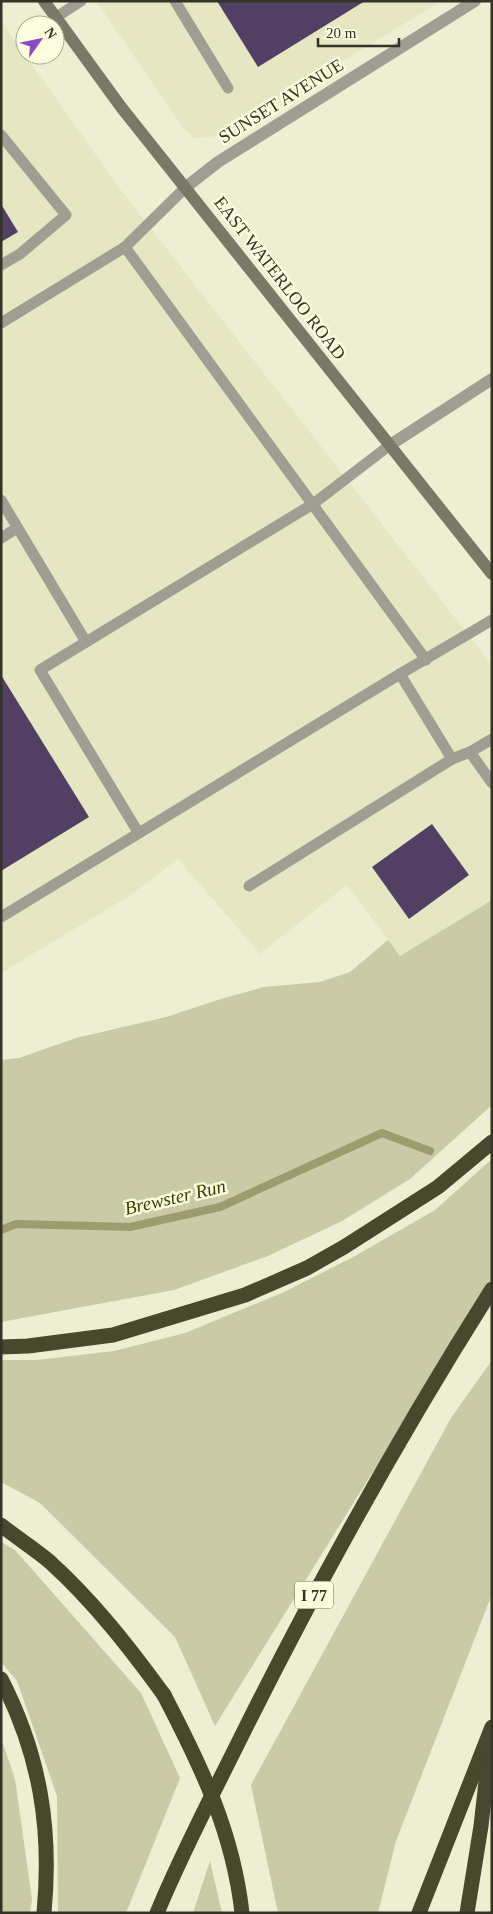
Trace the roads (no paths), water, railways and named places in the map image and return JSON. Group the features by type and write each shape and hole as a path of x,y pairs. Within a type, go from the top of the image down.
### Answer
{"highway":[{"path":"1,1347 28,1346 113,1335 246,1295 307,1268 344,1247 438,1187 492,1142"},
{"name":"I 77","path":"157,1913 174,1871 272,1675 356,1516 456,1345 492,1289"},
{"path":"1,1526 49,1561 94,1605 132,1651 164,1695 196,1757 223,1824 239,1887 242,1913"},
{"path":"1,1679 16,1708 29,1744 39,1786 46,1838 47,1881 44,1913"},
{"path":"419,1913 492,1728"},
{"path":"467,1913 481,1826 492,1728"}],"main road":[{"name":"EAST WATERLOO ROAD","path":"44,1 53,15"},
{"name":"EAST WATERLOO ROAD","path":"65,31 121,107 492,574"}],"street":[{"name":"SUNSET AVENUE","path":"186,187 213,165 475,1"},
{"path":"390,446 492,379"}],"lane":[{"path":"60,15 81,1"},
{"path":"175,1 228,88"},
{"path":"1,135 66,215 20,254 1,266"},
{"path":"1,323 125,247 186,187"},
{"path":"125,247 426,660"},
{"path":"138,832 40,670 313,504 390,446"},
{"path":"1,500 86,642"},
{"path":"1,538 18,528"},
{"path":"1,917 138,832 492,620"},
{"path":"400,674 452,759"},
{"path":"248,886 452,759 470,752 492,739"},
{"path":"470,752 492,783"}],"waterway":[{"name":"Brewster Run","path":"1,1230 16,1224 130,1227 220,1207 382,1133 430,1151"}]}
